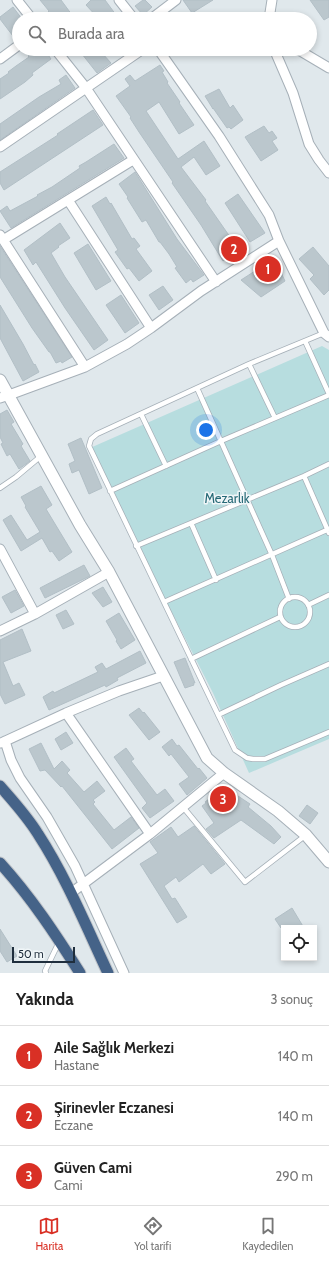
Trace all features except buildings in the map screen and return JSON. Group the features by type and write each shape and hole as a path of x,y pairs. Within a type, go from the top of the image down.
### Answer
{"highway":[{"path":"0,786 18,806 54,859 108,973"},
{"path":"0,863 36,907 80,973"}],"street":[{"path":"17,0 26,12"},
{"path":"118,0 128,12"},
{"path":"160,12 176,0"},
{"path":"270,12 272,0"},
{"path":"0,59 12,50"},
{"path":"61,56 86,88 216,282"},
{"path":"0,147 133,56"},
{"path":"163,56 219,136 269,215 278,241 326,335"},
{"path":"277,56 293,93 310,144 319,160 329,173"},
{"path":"309,56 329,68"},
{"path":"85,367 2,238 133,160"},
{"path":"68,200 151,328"},
{"path":"4,397 85,367 127,344 201,291 278,241"},
{"path":"0,380 4,397 42,456 108,572 207,758 224,773 278,810 306,835 329,862"},
{"path":"0,549 35,614"},
{"path":"0,631 35,614 108,572"},
{"path":"124,973 56,831 16,769 3,742 119,691 163,676"},
{"path":"66,713 150,834"},
{"path":"71,893 150,834 224,773"}],"lane":[{"path":"326,335 305,341 249,364 96,434 89,442 89,446 235,750 243,756 253,759 265,759 329,732"},
{"path":"110,491 221,441 329,395 305,341"},
{"path":"249,364 275,418"},
{"path":"198,388 272,555 288,599"},
{"path":"141,414 166,466"},
{"path":"0,488 42,456"},
{"path":"136,546 304,476 329,464"},
{"path":"164,602 329,531 304,476"},
{"path":"191,523 216,580"},
{"path":"308,605 329,595"},
{"path":"297,598 305,601 308,605 310,613 309,617 307,621 300,626 288,626 280,617 280,609 288,599 297,598"},
{"path":"191,659 280,617"},
{"path":"218,715 329,664"},
{"path":"183,808 245,882 306,835"},
{"path":"46,973 45,971 60,941"}],"green space":[{"name":"Mezarlık","path":"322,346 329,350 329,739 249,773 213,693 110,491 90,448"}],"place":[{"name":"Şirinevler Eczanesi","path":"234,249"},
{"name":"Aile Sağlık Merkezi","path":"268,269"},
{"name":"Güven Cami","path":"223,799"}]}
